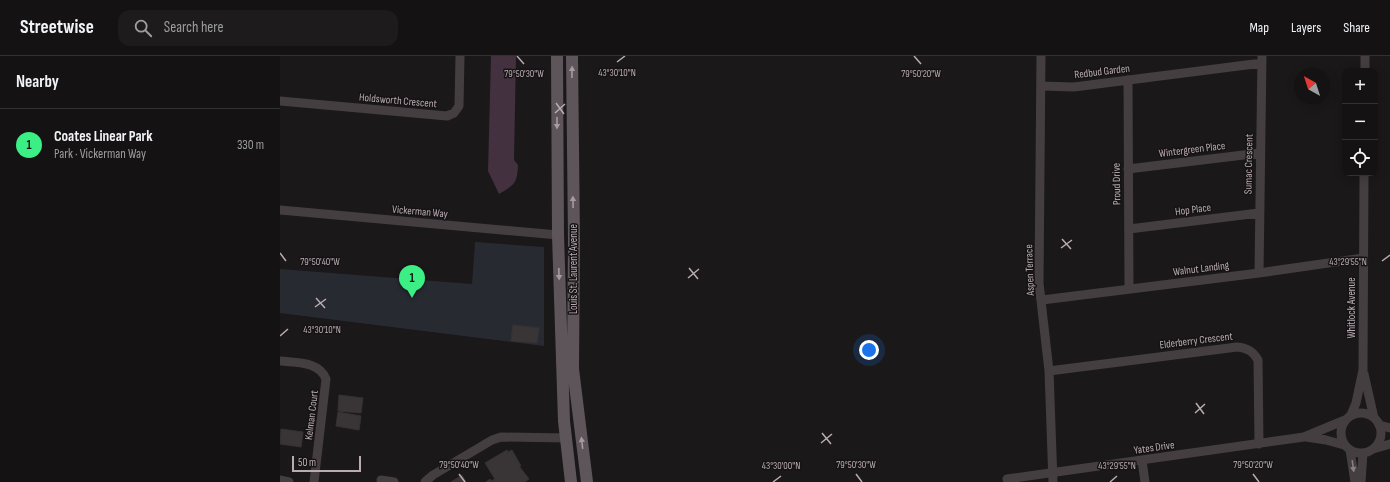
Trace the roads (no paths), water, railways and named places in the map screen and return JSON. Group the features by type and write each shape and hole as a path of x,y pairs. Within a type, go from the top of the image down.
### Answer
{"main road":[{"name":"Louis St. Laurent Avenue","path":"557,56 558,235 566,438 570,482"},
{"name":"Louis St. Laurent Avenue","path":"572,56 574,240 573,369 587,482"}],"street":[{"name":"Holdsworth Crescent","path":"280,102 447,116 454,113 459,106 460,56"},
{"name":"Aspen Terrace","path":"1040,56 1040,283 1049,371 1052,477"},
{"path":"1365,56 1365,68"},
{"name":"Redbud Garden","path":"1041,86 1074,87 1262,60"},
{"name":"Sumac Crescent","path":"1259,273 1262,60"},
{"name":"Proud Drive","path":"1128,80 1129,288"},
{"name":"Wintergreen Place","path":"1128,169 1260,153"},
{"name":"Whitlock Avenue","path":"1348,418 1356,403 1363,370 1364,176"},
{"name":"Vickerman Way","path":"280,210 558,235"},
{"name":"Hop Place","path":"1129,229 1259,213"},
{"name":"Walnut Landing","path":"1042,300 1259,273 1363,258"},
{"name":"Elderberry Crescent","path":"1049,371 1237,347 1246,348 1255,355 1259,366 1259,444"},
{"name":"Kelman Court","path":"280,361 315,366 322,371 326,379 314,482"},
{"name":"Whitlock Avenue","path":"1363,370 1377,422"},
{"path":"1355,482 1347,448 1341,439 1340,432 1342,426 1348,418 1357,413 1363,413 1390,428"},
{"name":"Yates Drive","path":"1007,479 1052,477 1142,460 1304,437 1348,418"},
{"path":"1373,449 1380,439 1380,430 1377,422"},
{"path":"425,482 433,475 492,440 501,437 566,438"},
{"name":"Yates Drive","path":"1304,437 1326,440 1347,448"},
{"path":"1347,448 1358,453 1363,453 1390,444"},
{"path":"1361,482 1363,453"},
{"path":"1142,460 1145,482"},
{"path":"280,480 288,482"},
{"path":"381,480 394,482"}],"place":[{"name":"Coates Linear Park","path":"412,298"}]}
